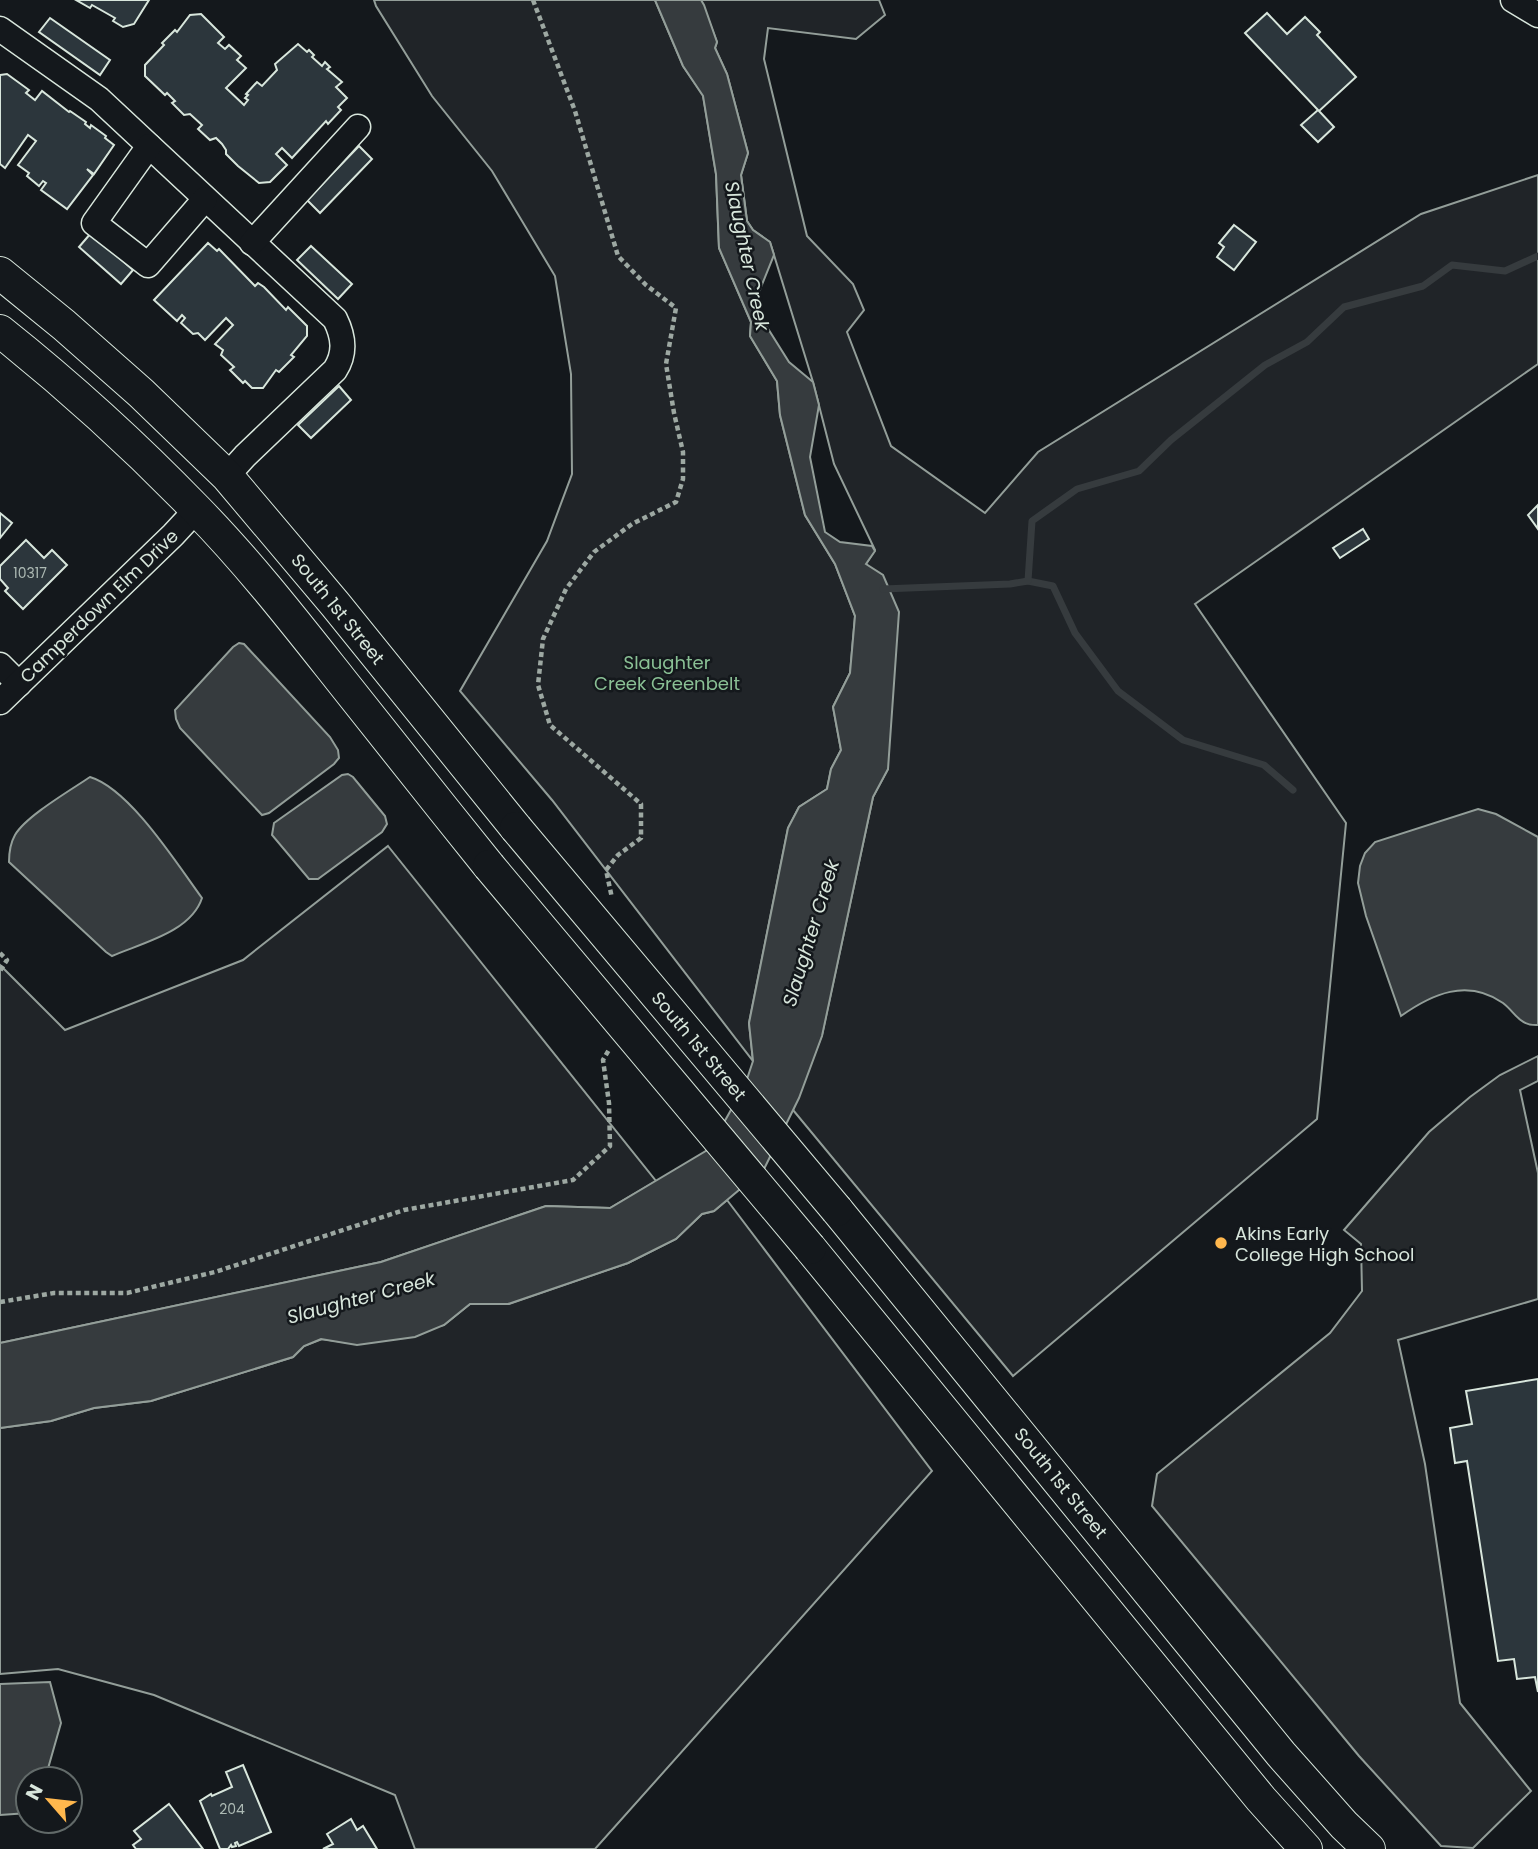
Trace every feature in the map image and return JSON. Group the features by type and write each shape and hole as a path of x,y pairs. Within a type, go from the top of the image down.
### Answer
{"main road":[{"name":"South 1st Street","path":"0,273 122,376 227,476 335,604 516,828 837,1210 1281,1754 1369,1849"},
{"path":"0,331 53,374 197,509 288,612 489,866 810,1248 1261,1799 1306,1849"},
{"path":"197,509 227,476"}],"street":[{"path":"1513,0 1538,15"},
{"path":"0,29 99,99 335,319 341,331 342,359 335,370 244,456 227,476"},
{"path":"252,243 358,127"},
{"path":"149,146 94,223 148,265 205,199"},
{"name":"Camperdown Elm Drive","path":"0,702 197,509"},
{"path":"0,665 19,684"}],"path":[{"path":"0,953 6,960 0,971"}],"green space":[{"name":"Slaughter Creek Greenbelt","path":"374,0 655,0 683,66 703,95 716,174 719,248 751,322 750,336 777,381 780,415 805,515 835,564 855,616 850,673 833,707 841,750 831,769 827,789 799,807 788,828 749,1023 753,1061 552,800 460,691 547,541 572,474 571,374 555,276 492,171 432,96"},
{"path":"701,0 879,0 885,15 856,39 768,28 764,59 807,236 853,284 864,310 847,332 891,446 985,513 1038,452 1421,214 1538,175 1538,364 1195,604 1346,823 1317,1119 1013,1376 793,1110 822,1035 873,797 888,769 866,564 875,550 834,464 813,382 770,242 753,230 747,221 741,175 748,153 727,74 715,48 717,42"},
{"path":"388,846 656,1181 610,1208 546,1206 381,1262 0,1343 0,965 65,1030 243,960"},
{"path":"727,1200 932,1471 595,1849 415,1849 395,1795 154,1695 58,1669 0,1674 0,1428 51,1421 94,1408 151,1401 293,1357 304,1346 322,1339 357,1344 444,1325 470,1304 509,1304 628,1263 676,1239 702,1214 714,1211"}],"shaded area":[{"path":"1538,1056 1538,1081 1520,1090 1538,1173 1538,1299 1398,1340 1425,1464 1460,1703 1531,1791 1473,1848 1441,1846 1359,1756 1152,1506 1157,1474 1330,1333 1362,1291 1361,1244 1344,1230 1429,1132 1500,1075"}],"water":[{"name":"Slaughter Creek","path":"655,0 701,0 704,5 717,42 715,48 727,74 748,153 741,175 747,221 753,230 770,242 774,255 759,292 762,319 789,362 813,382 819,405 810,457 825,532 840,542 872,546 875,551 866,564 883,575 899,612 888,769 873,797 822,1036 799,1098 764,1169 714,1211 702,1214 676,1239 628,1263 508,1304 470,1304 444,1325 415,1337 357,1345 321,1339 304,1346 293,1357 151,1401 94,1408 51,1421 0,1428 0,1343 381,1262 546,1206 610,1208 709,1149 745,1085 753,1061 749,1023 788,828 799,807 827,789 831,769 841,750 833,707 850,673 855,616 835,564 805,515 780,415 777,381 750,336 751,322 719,248 716,174 703,96 683,66"},
{"path":"239,643 244,644 330,737 338,750 339,758 334,764 269,813 262,815 180,728 176,719 175,710"},
{"path":"348,774 385,816 387,824 382,832 318,879 309,879 272,835 274,823 342,775"},
{"path":"90,777 121,796 152,829 202,898 188,920 177,928 112,956 9,862 12,841 21,828 39,812"},
{"path":"1478,809 1496,814 1538,837 1538,1025 1522,1021 1490,995 1463,990 1425,1001 1401,1016 1366,916 1358,883 1360,866 1365,853 1375,842"},
{"path":"50,1682 61,1723 49,1765 14,1765 14,1814 0,1815 0,1684"}],"building":[{"path":"76,0 149,0 134,24 123,27 113,21 115,18 92,5 90,8"},
{"path":"1267,13 1287,34 1305,17 1320,32 1317,35 1356,77 1319,111 1334,127 1318,142 1301,125 1318,110 1245,33"},
{"path":"201,14 224,37 218,43 225,49 229,45 241,56 237,60 246,68 226,88 244,105 248,100 245,98 248,95 246,94 257,82 262,86 277,70 275,64 298,44 307,52 309,50 322,66 325,62 330,67 327,69 342,82 336,87 347,98 338,107 341,110 328,124 326,121 292,158 282,148 276,154 287,165 270,182 259,183 238,166 216,138 210,140 198,129 202,125 190,114 184,115 172,103 175,101 167,93 165,95 145,76 145,65 164,45 162,43 175,30 177,32 190,15"},
{"path":"50,18 110,60 100,75 39,32"},
{"path":"7,74 29,90 26,93 35,100 42,91 86,122 90,128 91,125 106,136 114,145 94,174 87,169 93,175 67,209 41,190 46,183 43,181 39,186 27,176 29,173 18,165 36,141 28,135 5,168 0,164 0,75"},
{"path":"359,146 372,159 320,213 307,200"},
{"path":"1234,225 1256,242 1234,270 1217,257 1224,247 1219,243"},
{"path":"91,233 133,270 121,284 79,247"},
{"path":"208,243 217,251 219,249 255,286 258,283 264,287 286,310 288,307 307,326 307,336 291,355 294,357 279,372 276,370 263,388 252,388 245,381 243,383 230,370 234,367 221,355 223,350 215,344 233,325 226,318 205,340 181,323 185,318 182,315 177,321 154,300"},
{"path":"311,246 352,284 338,299 297,260"},
{"path":"339,386 351,400 311,438 298,425"},
{"path":"1538,505 1538,529 1528,515"},
{"path":"0,513 12,523 0,538"},
{"path":"1363,529 1369,539 1340,558 1333,548"},
{"path":"26,540 44,558 52,550 67,565 23,609 5,591 8,588 0,579 0,566"},
{"path":"1538,1379 1538,1692 1535,1677 1517,1679 1514,1659 1498,1661 1467,1461 1455,1463 1450,1428 1472,1424 1466,1391"},
{"path":"243,1765 271,1832 239,1846 237,1842 236,1846 220,1849 200,1801 232,1787 226,1772"},
{"path":"169,1804 203,1849 136,1849 133,1845 141,1839 134,1831"},
{"path":"351,1819 357,1830 363,1826 377,1849 323,1849 333,1844 327,1834"}],"waterway":[{"path":"883,589 1028,581 1032,521 1077,489 1139,471 1171,440 1265,365 1307,342 1344,307 1423,286 1452,265 1505,271 1538,256"},
{"path":"1028,581 1053,586 1075,633 1118,691 1183,740 1264,765 1293,790"}],"place":[{"name":"Akins Early College High School","path":"1221,1243"}]}
